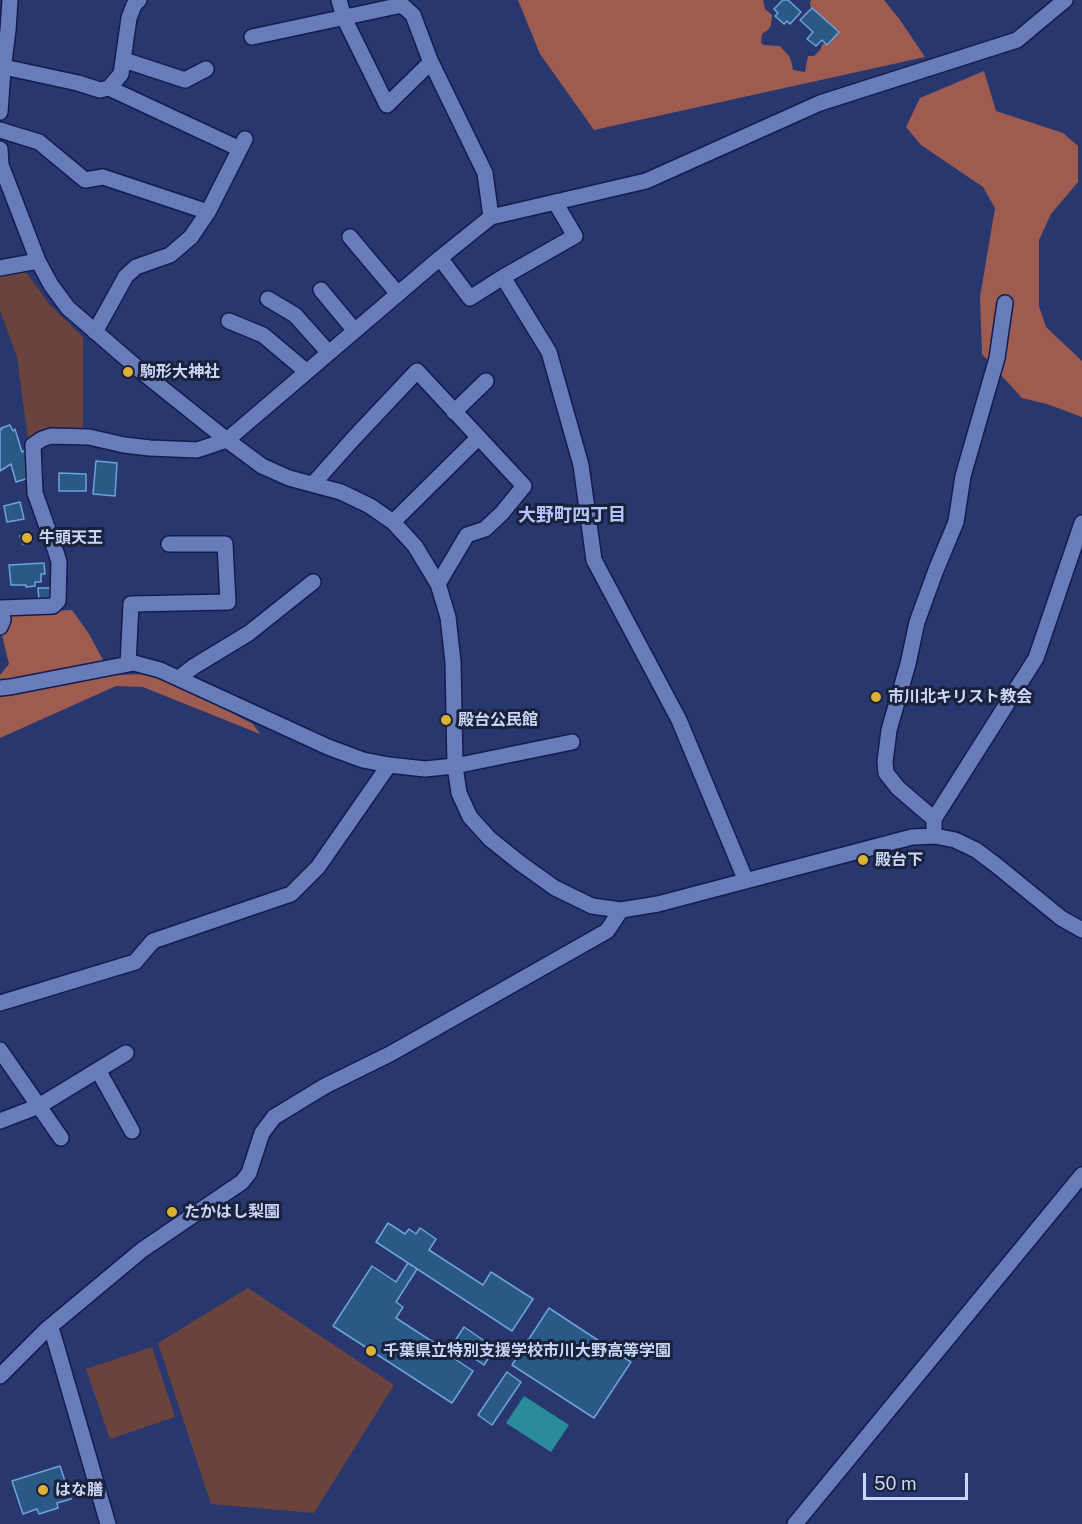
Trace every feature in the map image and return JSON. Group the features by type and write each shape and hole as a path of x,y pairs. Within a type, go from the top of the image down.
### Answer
{"street":[{"path":"0,112 2,66 10,0"},
{"path":"109,88 121,74 129,18 134,5 139,0"},
{"path":"339,0 344,18 387,105 430,62"},
{"path":"0,627 3,620 1,602 54,606 58,601 59,562 35,493 33,445 42,439 51,436 89,437 124,445 197,450 226,440 491,217 646,181 820,103 1017,40 1065,0"},
{"path":"252,37 402,5 413,15 430,62 485,173 491,217"},
{"path":"123,60 185,80 206,69"},
{"path":"2,66 100,90 109,88 242,144 208,212 190,237 170,255 136,267 126,276 95,332"},
{"path":"0,130 39,142 85,180 103,177 208,212"},
{"path":"0,149 1,165 12,198 38,261 51,285 68,308 142,372 262,466 290,478 340,492 369,506 393,522 415,546 438,584 448,617 453,662 455,766 459,793 470,817 490,839 555,888 592,906 621,910 658,904 912,837 933,836 955,840 976,850 1061,918 1082,930"},
{"path":"440,258 470,298 575,236 555,202"},
{"path":"350,237 398,294"},
{"path":"0,268 38,261"},
{"path":"503,277 549,352 581,465 594,560 679,720 746,880"},
{"path":"321,290 355,331"},
{"path":"268,299 295,315 329,353"},
{"path":"934,819 898,788 886,773 889,730 908,664 917,622 956,522 963,476 997,358 1005,303"},
{"path":"229,321 262,335 307,372"},
{"path":"313,484 417,371 524,486 502,513 485,529 467,535 438,584"},
{"path":"454,412 486,381"},
{"path":"393,522 478,438"},
{"path":"933,836 934,819 1036,658 1082,523"},
{"path":"128,664 131,604 228,602 225,544 169,544"},
{"path":"178,678 249,633 313,582"},
{"path":"0,688 134,663 160,669 328,747 363,760 425,769 455,766 572,742"},
{"path":"0,1003 135,962 153,941 291,894 318,867 388,765"},
{"path":"0,1376 46,1330 142,1250 242,1182 249,1173 262,1133 274,1118 325,1086 390,1054 607,931 621,910"},
{"path":"0,1050 5,1066 39,1106 61,1137"},
{"path":"0,1121 39,1106 126,1053"},
{"path":"98,1070 132,1131"},
{"path":"795,1524 1082,1175"},
{"path":"46,1330 53,1334 108,1524"}],"shaded area":[{"path":"518,0 763,0 765,9 772,15 771,25 762,34 761,43 780,46 789,56 793,70 805,72 808,56 814,56 820,50 833,34 834,29 831,24 812,13 811,0 884,0 925,57 594,130 540,54"},
{"path":"984,71 996,111 1063,133 1078,146 1078,182 1051,214 1039,240 1039,306 1046,327 1082,361 1082,417 1047,404 1022,398 982,354 980,297 995,208 983,187 921,145 906,127 920,98"},
{"path":"26,272 50,305 83,337 83,428 28,439 17,357 0,311 0,277"},
{"path":"72,610 89,634 111,675 152,674 253,724 260,734 143,687 116,686 0,738 0,675 9,664 0,627 12,613"},
{"path":"248,1288 394,1385 314,1513 211,1504 158,1343"},
{"path":"152,1347 175,1417 110,1439 86,1369"},
{"path":"524,1396 569,1425 551,1452 506,1423"}],"building":[{"path":"783,0 788,0 801,12 790,24 787,21 784,24 775,16 778,13 774,9"},
{"path":"812,8 839,32 827,45 822,40 816,46 807,39 813,32 800,20"},
{"path":"10,425 13,431 15,429 22,452 26,450 28,457 26,468 29,478 16,482 11,464 0,471 0,430"},
{"path":"96,461 117,463 115,496 93,494"},
{"path":"59,473 86,474 86,491 59,491"},
{"path":"20,502 24,519 7,522 4,506"},
{"path":"30,533 33,541 23,544 20,536"},
{"path":"44,563 45,574 41,574 41,582 35,582 35,586 11,585 9,565"},
{"path":"38,588 53,588 53,601 39,601"},
{"path":"388,1223 405,1234 409,1229 416,1234 420,1228 436,1239 429,1250 483,1285 491,1272 533,1299 512,1331 376,1242"},
{"path":"408,1263 417,1269 396,1302 403,1307 396,1318 473,1371 452,1403 333,1326 372,1266 396,1282"},
{"path":"549,1308 631,1362 594,1418 512,1365"},
{"path":"464,1327 495,1348 484,1365 453,1344"},
{"path":"507,1372 521,1382 492,1425 478,1415"},
{"path":"60,1466 71,1499 57,1503 58,1508 39,1514 37,1509 23,1514 12,1481"}],"place":[{"name":"駒形大神社","path":"128,372"},
{"name":"牛頭天王","path":"27,538"},
{"name":"市川北キリスト教会","path":"876,697"},
{"name":"殿台公民館","path":"446,720"},
{"name":"殿台下","path":"863,860"},
{"name":"たかはし梨園","path":"172,1212"},
{"name":"千葉県立特別支援学校市川大野高等学園","path":"371,1351"},
{"name":"はな膳","path":"43,1490"}],"district":[{"name":"大野町四丁目","path":"572,515"}]}
